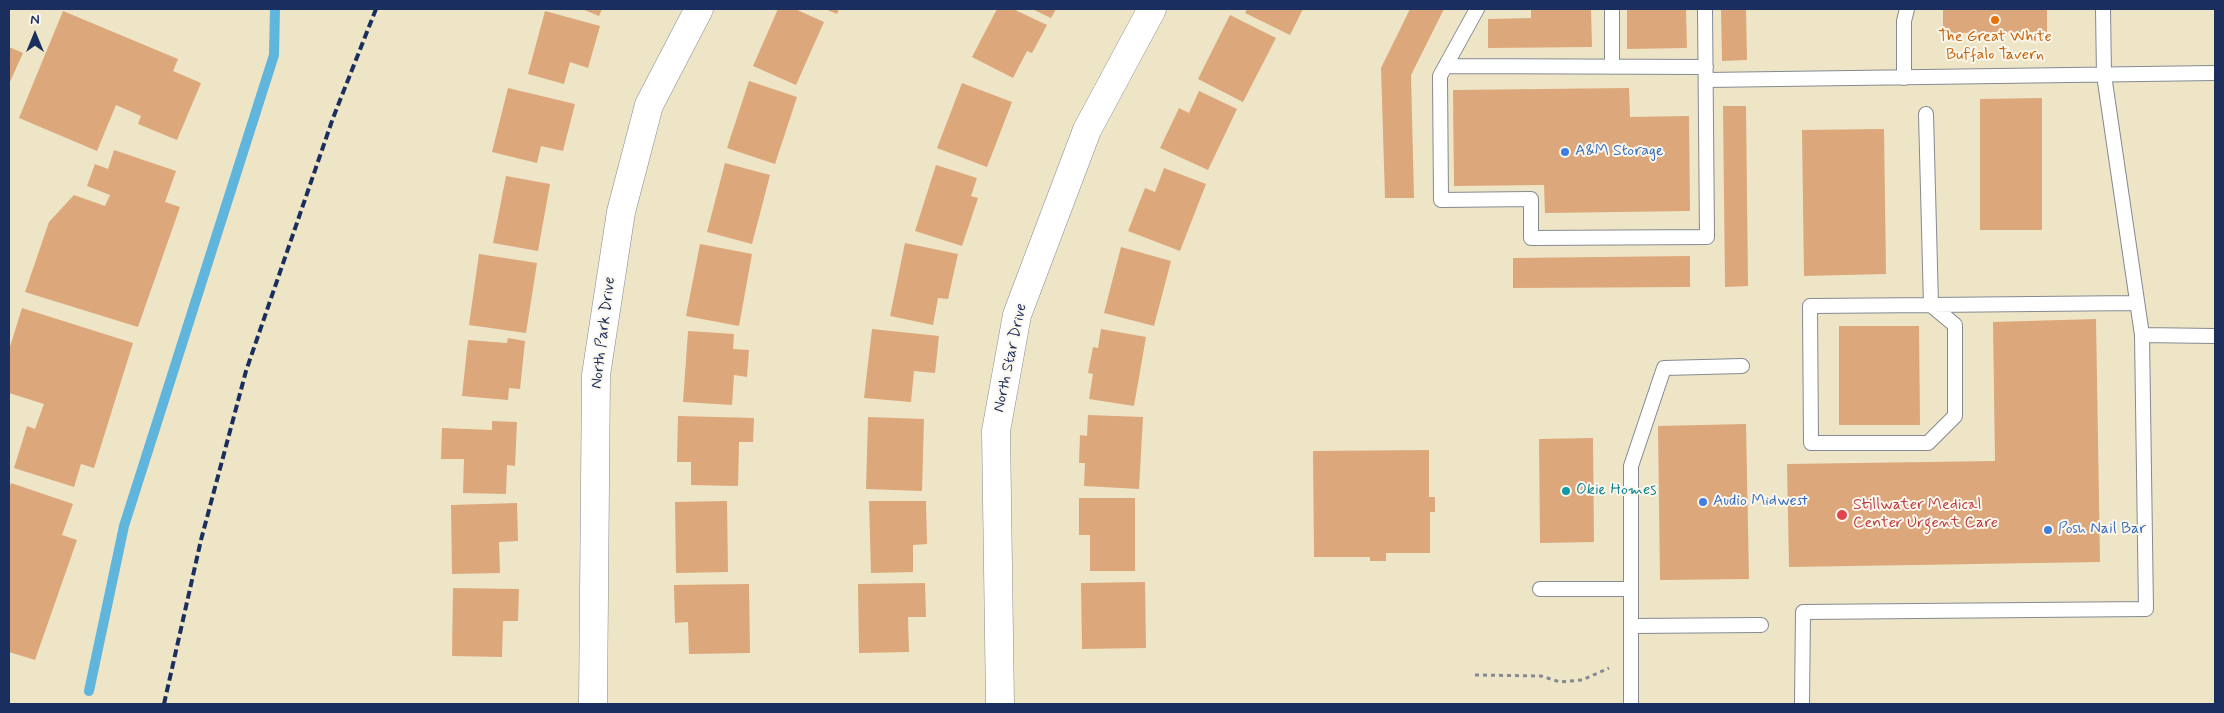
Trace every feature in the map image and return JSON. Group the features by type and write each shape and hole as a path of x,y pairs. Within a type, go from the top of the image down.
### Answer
{"street":[{"name":"North Park Drive","path":"593,704 596,375 621,212 649,105 699,9"},
{"name":"North Star Drive","path":"1000,704 996,431 1016,315 1087,130 1152,9"}],"lane":[{"path":"1477,9 1440,76 1441,200 1531,199 1531,238 1707,237 1706,9"},
{"path":"1612,9 1612,67"},
{"path":"1904,78 1904,21 1907,9"},
{"path":"1802,704 1803,612 2146,609 2142,335 2104,75 2103,9"},
{"path":"1446,66 1612,67 1706,74 1904,78 2215,73"},
{"path":"1926,114 1931,305 1955,325 1955,416 1928,443 1811,443 1810,306 1931,305 2137,302"},
{"path":"2142,335 2215,336"},
{"path":"1631,704 1631,466 1664,368 1742,366"},
{"path":"1540,589 1630,589"},
{"path":"1631,626 1761,625"}],"path":[{"path":"1476,675 1541,676 1560,682 1575,681 1582,680 1631,660"}],"building":[{"path":"582,9 602,9 599,16"},
{"path":"778,9 795,9 824,22 796,85 753,66"},
{"path":"825,9 839,9 837,14"},
{"path":"997,9 1013,9 1047,25 1032,53 1027,51 1013,78 972,57"},
{"path":"1032,9 1056,9 1051,18"},
{"path":"1247,9 1303,9 1290,35 1245,13"},
{"path":"1410,9 1444,9 1411,75 1414,198 1385,198 1381,68"},
{"path":"1531,9 1591,9 1592,47 1488,48 1488,19 1531,18"},
{"path":"1627,9 1686,9 1687,48 1627,49"},
{"path":"1721,9 1746,9 1747,60 1722,61"},
{"name":"The Great White Buffalo Tavern","path":"1943,9 2047,9 2047,32 1943,33"},
{"path":"63,11 178,59 173,71 201,83 177,140 138,124 141,116 116,105 97,151 19,118"},
{"path":"545,11 600,26 588,68 570,62 564,84 528,74"},
{"path":"1230,15 1276,38 1243,102 1198,79"},
{"path":"9,47 23,53 9,84"},
{"path":"749,81 797,97 775,164 727,148"},
{"path":"962,83 1012,102 987,167 937,148"},
{"path":"508,88 575,104 563,151 541,146 537,163 492,152"},
{"path":"1629,88 1630,117 1689,116 1690,211 1545,213 1544,185 1454,186 1453,90"},
{"path":"1199,91 1237,109 1208,170 1160,148 1179,108 1189,113"},
{"path":"2042,98 2042,230 1980,230 1980,99"},
{"path":"1723,106 1746,106 1748,286 1725,287"},
{"path":"1884,129 1886,274 1804,276 1802,130"},
{"path":"114,150 176,171 165,202 180,207 138,327 25,292 49,222 74,195 105,206 110,195 87,186 95,164 108,169"},
{"path":"725,163 770,175 752,244 707,232"},
{"path":"936,165 977,178 971,196 978,198 962,246 915,231"},
{"path":"1164,168 1206,184 1180,251 1128,231 1145,188 1155,192"},
{"path":"506,176 550,184 538,251 493,243"},
{"path":"905,243 958,254 948,299 938,298 933,325 890,316"},
{"path":"700,244 752,254 739,326 686,316"},
{"path":"1121,247 1171,261 1154,326 1104,313"},
{"path":"479,254 537,263 526,333 469,325"},
{"path":"1690,256 1690,287 1513,288 1513,258"},
{"path":"22,308 133,343 94,468 81,464 74,487 14,468 27,426 35,429 44,404 9,393 9,350"},
{"path":"2096,319 2100,562 1789,567 1787,464 1995,461 1993,322"},
{"path":"1839,326 1919,326 1920,425 1839,425"},
{"path":"872,329 939,336 935,373 914,371 911,402 864,398"},
{"path":"1101,329 1146,337 1134,406 1089,399 1093,374 1088,373 1093,347 1098,348"},
{"path":"688,331 734,334 733,349 749,350 747,377 734,375 732,405 683,402"},
{"path":"508,338 525,341 520,389 509,388 508,400 462,396 468,340 507,343"},
{"path":"1088,415 1143,417 1139,489 1084,486 1085,463 1079,463 1080,435 1087,436"},
{"path":"678,416 754,418 753,442 739,442 738,486 691,485 691,462 677,462"},
{"path":"868,417 924,419 922,491 866,489"},
{"path":"492,421 517,422 515,466 507,465 506,494 463,493 464,459 441,459 442,428 492,430"},
{"name":"Audio Midwest","path":"1746,424 1749,579 1660,580 1658,426"},
{"name":"Okie Homes","path":"1593,438 1594,542 1540,543 1539,439"},
{"path":"1429,450 1429,497 1435,497 1435,512 1430,512 1430,553 1386,553 1386,561 1370,561 1370,557 1314,557 1313,451"},
{"path":"11,483 73,504 62,535 77,540 35,660 9,652 9,490"},
{"path":"1079,498 1135,498 1135,571 1090,571 1090,535 1079,535"},
{"path":"727,501 728,572 676,573 675,502"},
{"path":"869,501 926,501 927,544 913,545 913,572 871,573"},
{"path":"517,503 518,541 499,542 500,573 452,574 451,505"},
{"path":"1145,582 1146,648 1082,649 1081,583"},
{"path":"925,583 926,617 908,617 909,652 859,653 858,584"},
{"path":"749,584 750,653 689,654 688,622 675,623 674,585"},
{"path":"453,588 519,589 518,621 503,621 502,657 452,656"}],"waterway":[{"path":"89,691 124,526 274,55 275,9"}],"railway":[{"path":"164,704 201,540 246,371 333,118 376,9"}],"place":[{"name":"The Great White Buffalo Tavern","path":"1995,20"},
{"name":"A&M Storage","path":"1565,152"},
{"name":"Okie Homes","path":"1566,491"},
{"name":"Audio Midwest","path":"1703,502"},
{"name":"Stillwater Medical Center Urgent Care","path":"1842,515"},
{"name":"Posh Nail Bar","path":"2048,530"}]}
